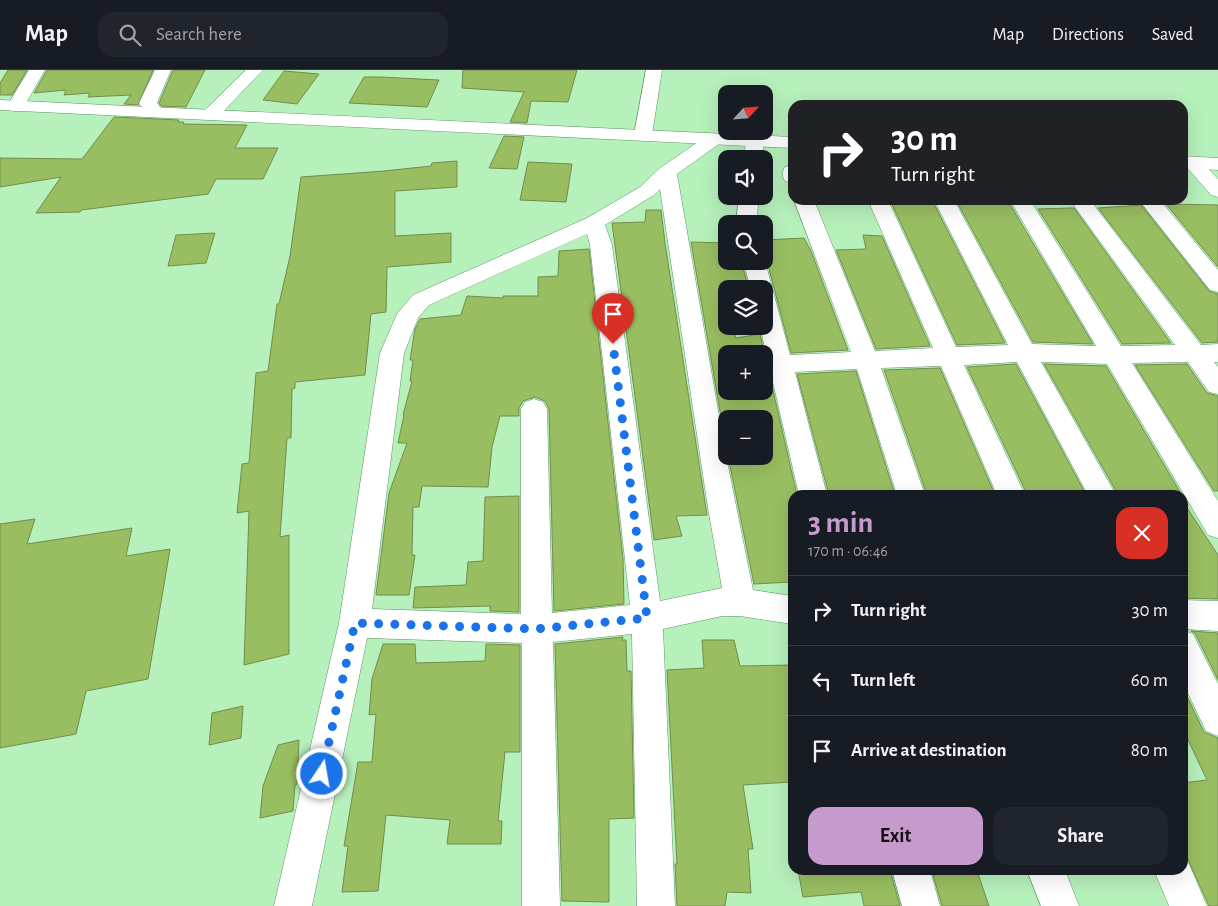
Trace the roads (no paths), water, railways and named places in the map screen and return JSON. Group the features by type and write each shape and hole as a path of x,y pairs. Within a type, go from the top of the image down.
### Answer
{"street":[{"path":"8,106 38,70"},
{"path":"155,112 148,103 163,70"},
{"path":"211,114 255,70"},
{"path":"643,135 654,70"},
{"path":"8,106 643,135 713,140 754,150 788,144"},
{"path":"293,906 355,623 392,353 408,314 421,300 594,223 647,191 667,172 713,140"},
{"path":"1188,162 1218,164"},
{"path":"1188,163 1218,191"},
{"path":"667,172 722,508 740,602"},
{"path":"806,205 867,362 909,490"},
{"path":"880,205 1008,490"},
{"path":"947,205 1099,490"},
{"path":"1023,205 1218,526"},
{"path":"1084,205 1207,353 1218,385"},
{"path":"1153,205 1218,285"},
{"path":"594,223 601,246 647,618 653,880 656,906"},
{"path":"773,332 812,490"},
{"path":"781,364 867,362 1026,353 1114,355 1207,353"},
{"path":"534,409 541,906"},
{"path":"355,623 536,629 647,618 722,602 740,602 788,609"},
{"path":"1188,614 1218,616"},
{"path":"1188,657 1218,719"},
{"path":"912,875 921,906"},
{"path":"1048,875 1060,906"},
{"path":"1175,875 1188,906"}]}
